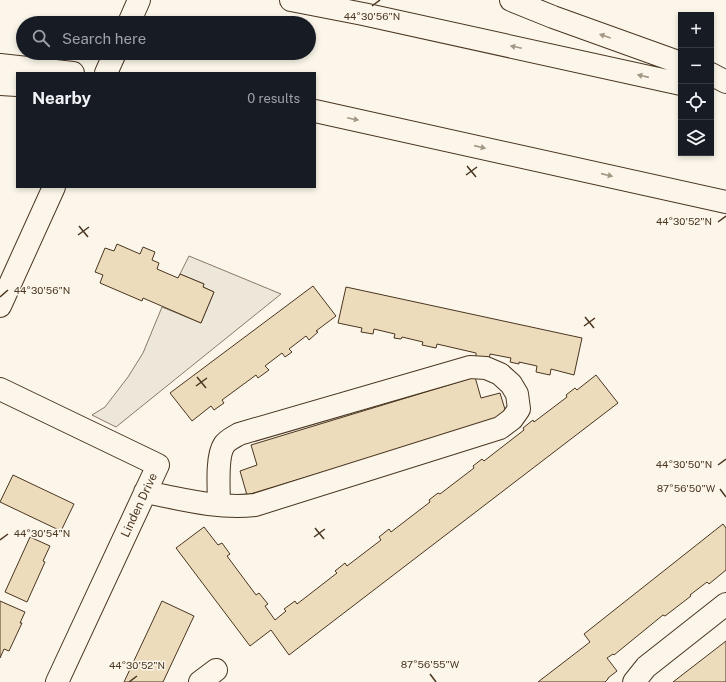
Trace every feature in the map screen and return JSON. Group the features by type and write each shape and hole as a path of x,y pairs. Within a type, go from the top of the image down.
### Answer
{"main road":[{"path":"132,16 139,0"},
{"path":"291,0 363,14 678,83"},
{"path":"511,0 553,17 678,61"},
{"path":"106,72 112,60"},
{"path":"0,65 66,72"},
{"path":"714,76 726,82"},
{"path":"0,84 16,85"},
{"path":"714,92 726,94"},
{"path":"316,112 726,202"},
{"path":"0,306 54,188"},
{"path":"145,492 206,504 236,507 254,505 500,428 512,419 519,409 517,394 500,374 486,368 470,367 239,434 231,438 224,445 220,455 219,505"},
{"name":"Linden Drive","path":"0,389 158,465 57,682"},
{"path":"634,682 646,667 726,604"}],"shaded area":[{"path":"189,256 281,294 116,427 92,415 105,407 128,377 143,353 162,307 201,323 214,292 203,287 204,284 180,274"}],"building":[{"path":"117,244 140,254 143,247 155,252 152,260 159,263 157,269 178,278 180,274 204,284 203,287 214,292 201,323 143,298 142,301 100,283 103,275 95,272 105,248 114,251"},
{"path":"313,286 336,316 316,331 318,332 309,340 306,336 289,349 292,352 285,357 282,353 265,366 269,370 258,378 256,375 222,400 224,403 214,410 211,406 192,421 170,393"},
{"path":"346,287 582,338 574,375 551,369 550,375 536,372 537,366 519,362 519,364 510,362 511,358 490,354 489,360 476,357 476,353 437,344 436,348 422,345 423,342 402,337 401,339 394,338 395,334 374,329 373,334 361,332 362,328 338,323"},
{"path":"596,375 618,403 289,655 271,630 250,646 176,548 204,527 218,545 222,543 230,554 227,556 256,595 259,593 268,604 265,606 275,620 286,611 284,609 295,601 297,604 337,573 335,571 345,563 347,566 381,540 379,537 389,529 391,532 430,502 429,500 438,493 440,494 474,468 473,466 482,459 484,461 524,430 523,428 533,420 534,422 567,397 566,395 575,388 577,390"},
{"path":"475,377 481,398 500,393 507,416 247,495 240,471 257,465 251,445"},
{"path":"13,475 74,504 61,531 0,502"},
{"path":"723,524 726,528 726,570 709,584 707,582 665,616 663,615 614,655 613,654 607,658 617,671 605,682 538,682 590,642 584,634"},
{"path":"30,537 50,546 43,561 45,562 27,602 5,592"},
{"path":"0,601 25,612 20,623 22,623 9,651 4,649 0,658"},
{"path":"162,601 194,616 163,682 124,682"},
{"path":"726,641 726,682 673,682"}]}
